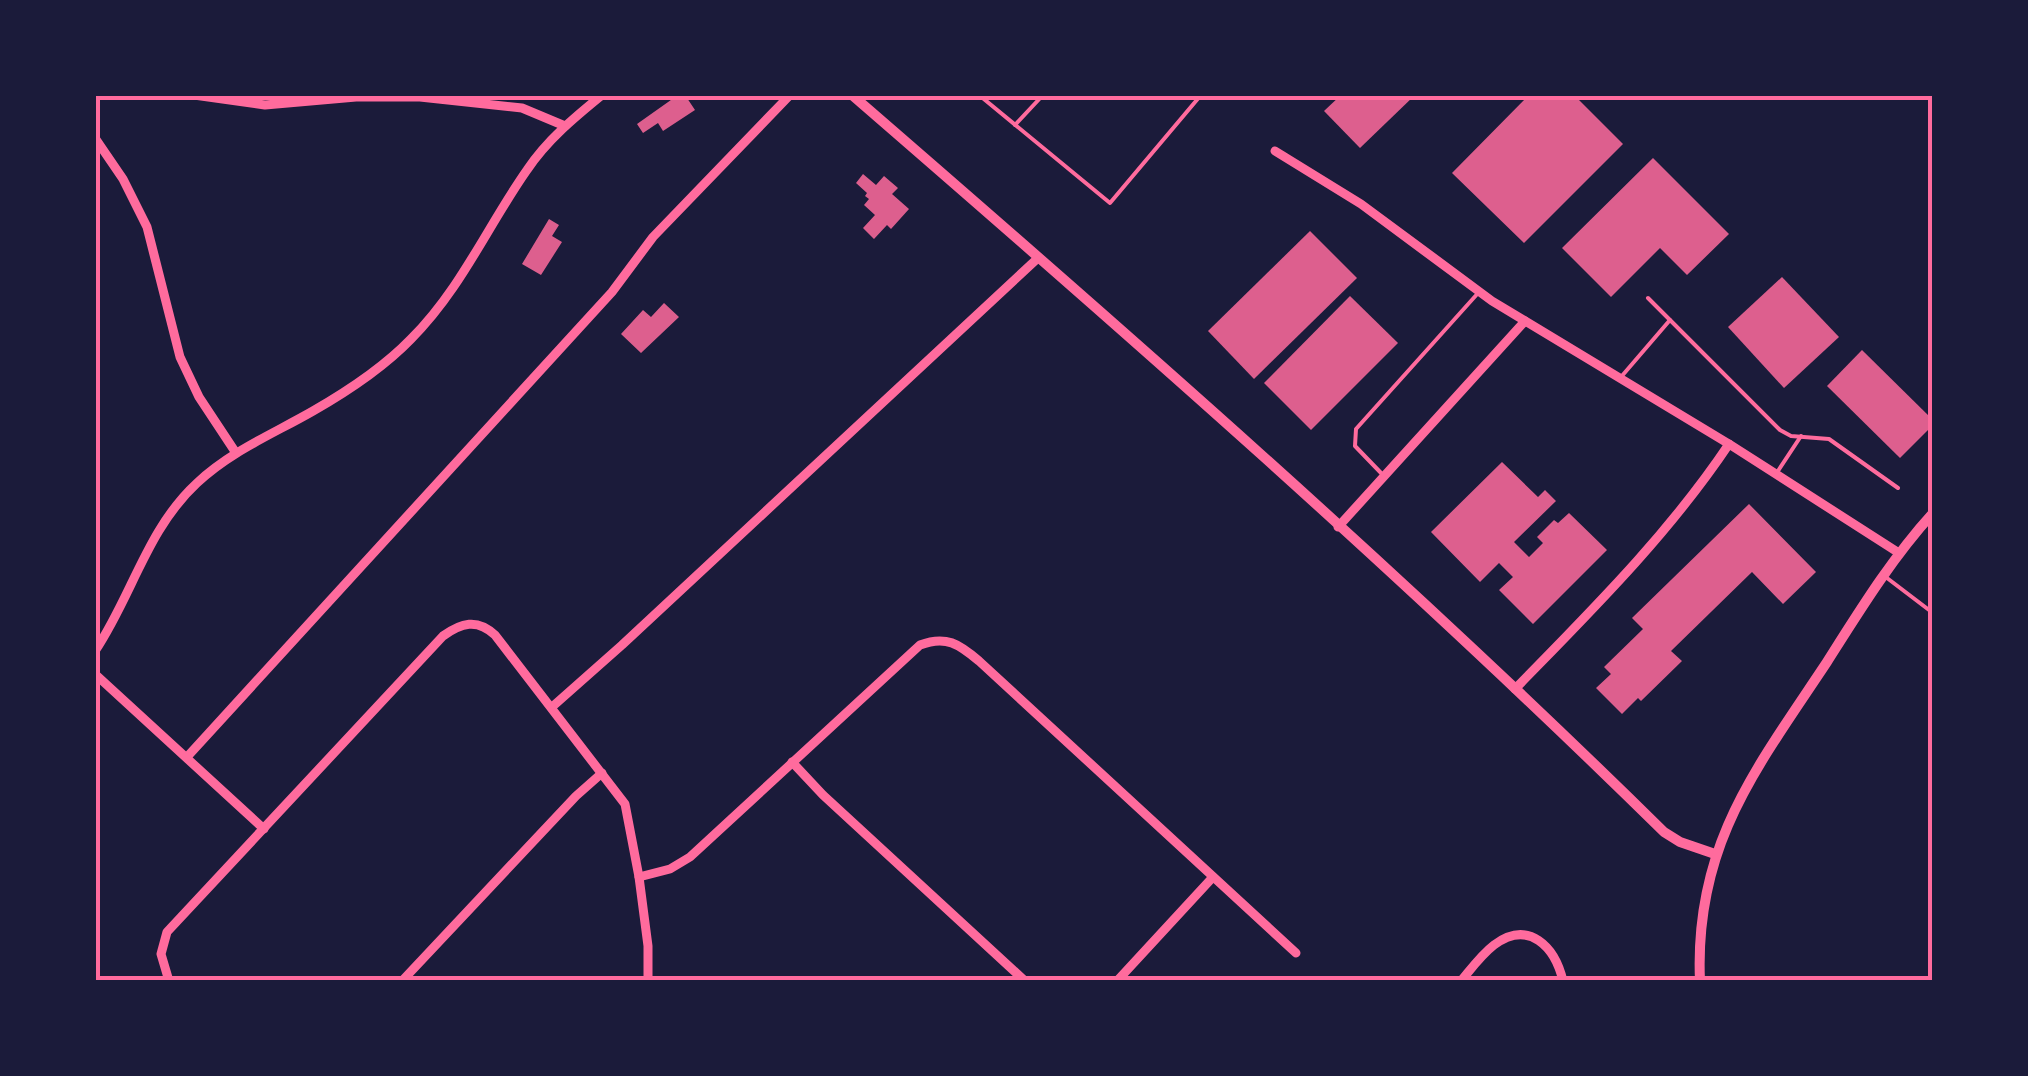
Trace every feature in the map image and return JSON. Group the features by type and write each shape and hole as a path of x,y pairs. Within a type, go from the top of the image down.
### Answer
{"street":[{"path":"194,95 265,105 356,97 420,97 522,108 565,126"},
{"path":"95,651 164,521 199,481 236,452 355,385 411,339 471,264 529,166 565,126 602,95"},
{"path":"188,758 601,304 653,237 790,95"},
{"path":"852,95 1338,527 1664,832 1715,854"},
{"path":"95,138 123,178 146,228 180,357 199,397 236,452"},
{"path":"1276,151 1362,204 1479,292 1899,553"},
{"path":"552,707 1038,258"},
{"path":"1338,527 1525,321"},
{"path":"1514,689 1631,570 1700,487 1729,444"},
{"path":"1700,981 1701,916 1715,854 1728,821 1752,776 1884,575 1933,512"},
{"path":"168,981 161,954 168,932 443,636 467,623 479,624 495,635 626,804 648,946 648,981"},
{"path":"639,877 670,869 690,857 920,645 950,640 971,654 1296,953"},
{"path":"95,674 264,829"},
{"path":"792,762 823,796 1025,981"},
{"path":"402,981 602,773"},
{"path":"1116,981 1212,878"},
{"path":"1461,981 1490,948 1519,936 1531,937 1550,949 1563,981"}],"lane":[{"path":"979,95 1110,203 1201,95"},
{"path":"1016,125 1043,95"},
{"path":"1384,475 1355,446 1356,429 1479,292"},
{"path":"1648,298 1780,430 1829,439 1898,488"},
{"path":"1619,379 1670,320"},
{"path":"1776,474 1802,436"},
{"path":"1884,575 1933,613"}],"building":[{"path":"678,95 685,95 695,110 663,131 658,123 643,133 637,124"},
{"path":"1341,95 1415,95 1360,148 1324,111"},
{"path":"1529,95 1562,95 1567,100 1574,95 1623,144 1524,243 1452,173"},
{"path":"1653,158 1729,234 1687,275 1660,248 1611,297 1562,248"},
{"path":"863,174 876,185 884,176 898,188 892,194 909,209 891,229 887,225 874,239 863,228 875,215 864,205 869,199 867,193 856,183"},
{"path":"549,219 559,225 552,236 562,242 541,275 522,264"},
{"path":"1310,231 1357,278 1254,379 1208,331"},
{"path":"1782,277 1839,337 1784,388 1728,327"},
{"path":"1350,296 1398,343 1311,430 1264,383"},
{"path":"664,303 679,317 641,353 621,334 643,310 651,317"},
{"path":"1862,350 1933,420 1933,425 1900,458 1827,386"},
{"path":"1502,462 1538,497 1545,490 1556,501 1514,542 1529,557 1543,543 1537,537 1554,520 1558,523 1569,513 1607,550 1533,624 1499,590 1513,577 1499,563 1480,582 1431,532"},
{"path":"1749,504 1816,572 1783,604 1752,572 1671,651 1682,661 1622,714 1596,688 1611,674 1604,667 1643,629 1632,618"}]}
